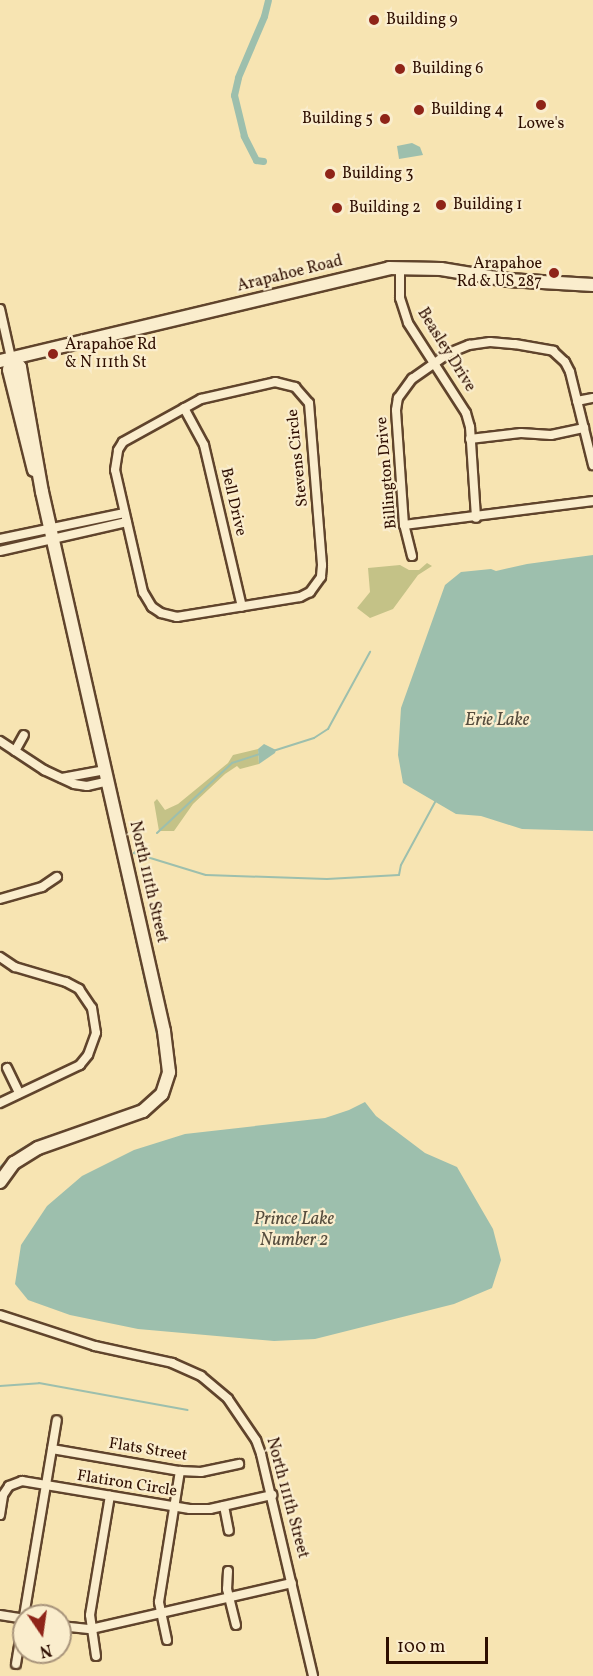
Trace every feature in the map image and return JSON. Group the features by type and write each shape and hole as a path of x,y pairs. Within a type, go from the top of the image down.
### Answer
{"street":[{"name":"Arapahoe Road","path":"6,359 356,274 400,268 441,269 508,280 593,285"},
{"name":"Beasley Drive","path":"400,268 399,283 404,311 434,362 462,403 470,427 476,518"},
{"name":"North 111th Street","path":"0,309 6,359 28,453 42,492 168,1056 167,1084 162,1094 143,1111 38,1148 14,1163 0,1182"},
{"name":"Billington Drive","path":"412,556 404,525 396,410 403,388 434,362 469,345 490,342 553,351 565,362 570,372 593,465"},
{"name":"Stevens Circle","path":"275,382 285,383 303,393 309,402 322,565 317,584 300,597 177,617 167,615 146,600 124,513 115,470 118,450 123,442 201,399 275,382"},
{"path":"578,401 593,398"},
{"name":"Bell Drive","path":"184,408 204,445 242,607"},
{"path":"470,439 521,433 551,435 584,428"},
{"path":"404,525 592,502"},
{"path":"0,551 124,513"},
{"path":"0,539 51,534 127,522"},
{"path":"15,751 24,735"},
{"path":"0,741 44,771 61,778 106,776"},
{"path":"0,898 42,887 57,877"},
{"path":"0,957 15,968 66,982 78,988 85,995 95,1018 94,1043 80,1065 0,1103"},
{"path":"7,1068 19,1093"},
{"name":"North 111th Street","path":"0,1315 95,1347 172,1363 201,1376 228,1399 256,1440 272,1494 313,1676"},
{"path":"26,1604 57,1420"},
{"name":"Flats Street","path":"52,1449 180,1471 201,1472 239,1464"},
{"path":"167,1640 159,1602 180,1471"},
{"name":"Flatiron Circle","path":"0,1515 3,1495 9,1486 22,1481 190,1509 224,1506 272,1494"},
{"path":"96,1656 90,1615 110,1496"},
{"path":"224,1506 229,1531"},
{"path":"228,1571 229,1597 236,1625"},
{"path":"72,1627 91,1629 292,1583"}],"shaded area":[{"path":"427,563 432,566 418,575 393,609 370,618 357,608 370,592 368,568 400,565 409,570 419,570"},
{"path":"258,749 259,764 240,769 237,766 225,774 193,804 174,831 159,831 154,802 157,799 165,810 178,804 228,763 233,755"}],"water":[{"path":"412,143 420,147 423,155 399,159 397,146"},
{"name":"Erie Lake","path":"593,555 593,831 522,829 481,816 456,814 403,783 398,755 401,708 445,585 461,572 491,569 496,571 527,564"},
{"path":"264,744 276,750 259,764 258,749"},
{"name":"Prince Lake Number 2","path":"365,1102 376,1116 425,1153 457,1167 493,1229 501,1260 492,1288 454,1304 315,1339 274,1341 138,1329 70,1315 28,1300 15,1284 21,1245 47,1206 82,1176 134,1150 185,1134 325,1118"}],"waterway":[{"path":"263,161 256,160 244,136 234,95 238,77 264,16 268,0"},
{"path":"273,751 314,738 328,729 370,652"},
{"path":"157,833 232,763 259,754"},
{"path":"136,851 134,853 206,875 327,879 399,875 401,865 435,802"},
{"path":"120,868 162,1058"},
{"path":"0,1167 18,1151 35,1141 128,1110 147,1100"},
{"path":"0,1386 39,1383 188,1410"}],"place":[{"name":"Building 9","path":"374,20"},
{"name":"Building 6","path":"400,69"},
{"name":"Lowe's","path":"541,105"},
{"name":"Building 4","path":"419,110"},
{"name":"Building 5","path":"385,119"},
{"name":"Building 3","path":"330,174"},
{"name":"Building 1","path":"441,205"},
{"name":"Building 2","path":"337,208"},
{"name":"Arapahoe Rd & US 287","path":"554,273"},
{"name":"Arapahoe Rd & N 111th St","path":"53,354"}]}
